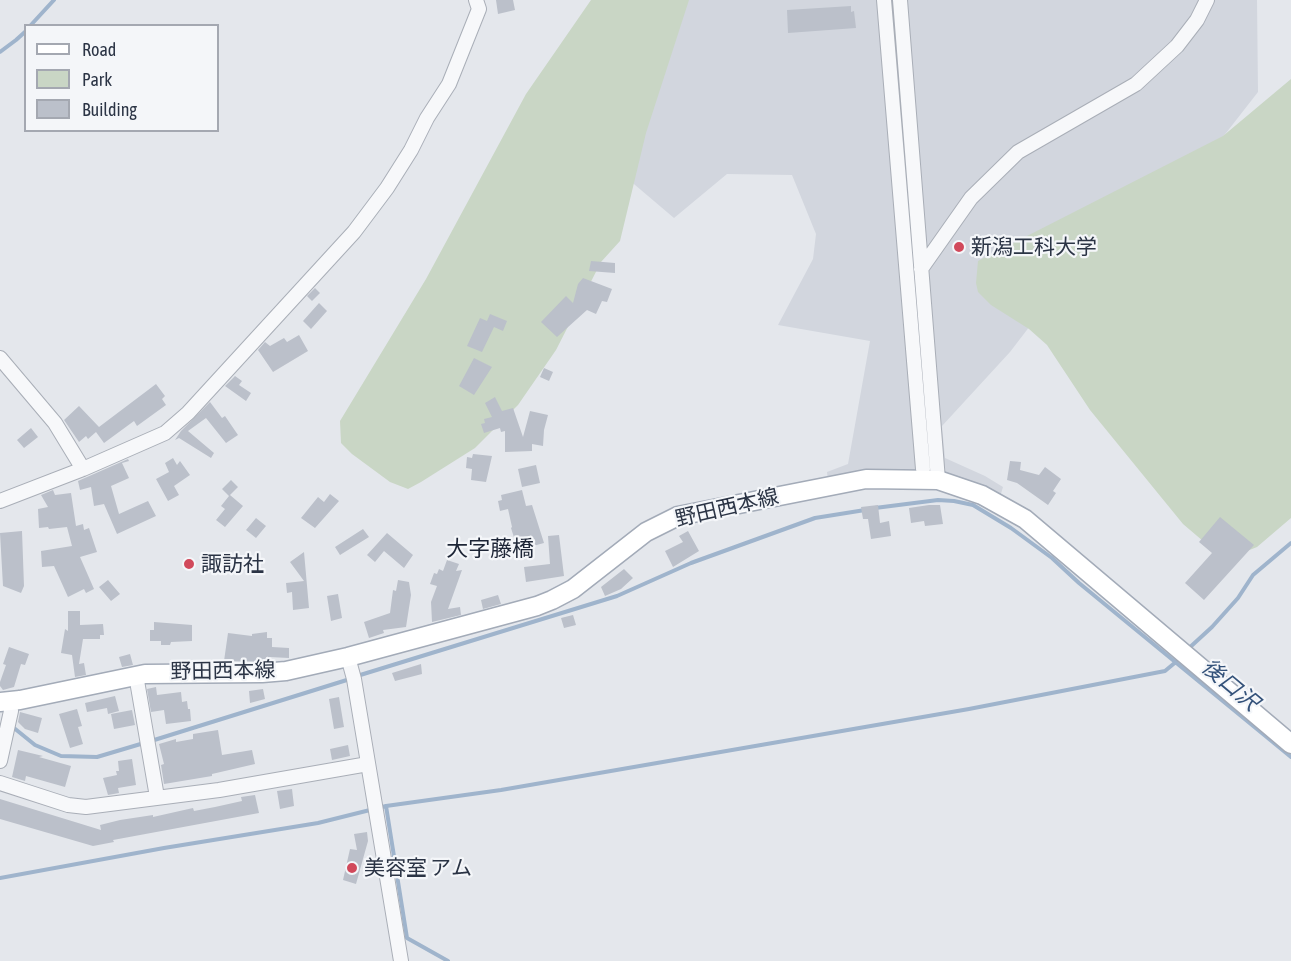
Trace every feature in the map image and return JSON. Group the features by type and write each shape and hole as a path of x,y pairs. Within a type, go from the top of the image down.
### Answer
{"main road":[{"name":"野田西本線","path":"5,702 158,672 262,674 348,657 552,600 573,589 646,532 678,516 866,479 938,480 982,495 1025,519 1291,744"}],"street":[{"path":"0,501 83,469 165,433 188,413 354,231 387,188 448,84 478,9 476,0"},
{"path":"884,0 923,469"},
{"path":"900,0 938,480"},
{"path":"921,269 971,198 1002,167 1018,152 1136,84 1177,46 1197,20 1207,0"},
{"path":"0,358 55,423 83,469"},
{"path":"348,657 375,800 401,961"},
{"path":"136,675 156,797"},
{"path":"0,761 11,711 5,702"},
{"path":"0,783 79,807 219,790 368,764"}],"shaded area":[{"name":"新潟工科大学","path":"635,0 1257,0 1258,92 1173,201 1079,262 1010,352 942,426 945,458 1003,487 1000,497 946,473 899,474 828,482 827,472 848,464 870,341 778,325 813,259 816,234 792,175 727,174 674,218 536,101"}],"green space":[{"path":"591,0 689,0 646,133 620,241 601,262 556,350 518,405 475,448 421,482 408,489 390,482 341,443 340,421 426,279 526,94"},
{"path":"1291,79 1291,518 1257,547 1242,553 1203,541 1183,524 1090,410 1047,345 1029,329 991,305 978,292 976,283 978,261 1223,136"}],"building":[{"path":"496,0 513,0 515,10 498,14"},
{"path":"851,6 851,12 854,11 856,28 788,33 787,10"},
{"path":"591,261 615,263 615,273 589,271"},
{"path":"583,278 612,289 607,302 602,301 596,314 587,310 557,337 541,322 566,296 573,303 578,284"},
{"path":"315,288 320,293 312,301 307,296"},
{"path":"319,303 327,311 311,329 303,321"},
{"path":"490,314 507,321 503,331 494,327 482,352 467,346 480,318 487,321"},
{"path":"299,335 308,351 273,372 258,350 265,342 270,346 284,338 287,342"},
{"path":"474,358 492,367 474,395 459,386"},
{"path":"544,368 553,372 549,381 540,377"},
{"path":"235,376 242,381 239,385 251,393 246,401 225,386"},
{"path":"156,384 165,396 162,399 166,405 137,426 134,421 104,443 96,432 88,439 86,436 79,442 64,420 79,406 99,427"},
{"path":"495,397 502,411 513,408 523,437 530,411 548,415 543,446 532,444 532,451 505,452 505,431 501,432 500,428 484,433 481,424 485,423 484,419 492,417 485,403"},
{"path":"210,402 222,418 225,416 238,435 226,443 206,418 188,431 214,453 211,458 179,438 175,440"},
{"path":"31,428 38,437 24,448 17,440"},
{"path":"473,454 492,456 486,482 471,480 472,469 466,468 467,457 472,458"},
{"path":"173,458 177,465 180,461 190,475 174,486 179,495 168,501 156,479 169,472 165,463"},
{"path":"128,459 129,461 122,463 129,478 111,486 119,514 148,501 156,516 117,534 104,504 94,506 91,487 80,490 78,481"},
{"path":"1010,461 1021,462 1020,470 1039,475 1045,467 1061,479 1048,505 1017,483 1007,480"},
{"path":"536,465 540,483 522,487 518,469"},
{"path":"231,480 238,487 230,495 243,506 225,527 216,520 225,509 221,506 229,496 222,489"},
{"path":"53,490 55,495 71,493 76,526 83,524 84,530 89,528 97,552 80,557 94,589 86,593 84,589 68,597 54,566 42,567 41,551 72,546 67,527 39,528 38,509 48,507 41,495"},
{"path":"522,490 526,506 532,505 544,543 518,550 508,509 500,511 498,501 502,500 501,495"},
{"path":"330,494 339,501 315,528 301,518 318,497 324,502"},
{"path":"878,505 880,523 889,521 891,536 871,539 868,519 863,519 861,507"},
{"path":"940,505 943,524 925,526 924,521 911,523 909,508"},
{"path":"1220,517 1254,545 1204,600 1185,583 1212,553 1199,542"},
{"path":"256,518 266,526 256,538 246,530"},
{"path":"363,529 369,537 340,555 335,547"},
{"path":"22,531 24,586 21,593 3,586 0,533"},
{"path":"688,531 699,551 673,567 665,551 683,542 679,536"},
{"path":"387,533 413,555 404,568 384,551 375,562 367,555"},
{"path":"559,535 564,576 526,582 524,567 550,564 548,536"},
{"path":"304,552 309,608 293,610 292,592 287,593 286,583 304,581 290,562"},
{"path":"447,560 459,564 456,571 462,570 448,609 460,607 461,615 432,622 431,602 437,586 430,584 434,573 437,574 439,569 443,571"},
{"path":"624,569 633,578 621,589 605,596 601,587"},
{"path":"108,580 120,594 111,601 99,587"},
{"path":"398,580 409,582 411,595 406,627 383,630 384,633 369,638 364,622 390,613 393,590 396,591"},
{"path":"338,594 342,618 331,621 327,596"},
{"path":"498,595 501,604 483,609 481,600"},
{"path":"68,611 80,611 80,625 103,624 104,635 100,635 100,639 83,639 79,664 84,663 86,675 75,677 72,655 61,653 65,629 68,631"},
{"path":"573,615 576,625 564,628 561,618"},
{"path":"154,622 192,625 192,641 161,645 161,641 150,641 150,630 154,630"},
{"path":"267,632 267,638 272,638 272,647 289,648 289,658 269,657 270,661 261,662 224,661 228,633 252,636 252,634"},
{"path":"9,647 29,654 25,665 21,664 14,687 3,690 0,682"},
{"path":"130,654 133,665 122,667 119,657"},
{"path":"421,664 422,674 395,681 392,673"},
{"path":"156,687 157,695 181,692 182,702 187,701 188,709 190,709 191,721 166,724 164,710 151,712 147,689"},
{"path":"263,689 265,699 250,703 249,691"},
{"path":"115,696 119,711 108,714 107,708 87,712 85,703"},
{"path":"339,697 344,727 334,729 329,699"},
{"path":"77,709 82,726 78,727 83,744 70,748 59,714"},
{"path":"132,710 135,725 114,729 111,714"},
{"path":"20,712 42,718 38,733 25,729 18,722"},
{"path":"218,730 222,755 252,750 255,764 212,774 212,776 164,784 161,765 164,764 159,744 176,739 176,742 193,739 193,734"},
{"path":"348,745 350,756 332,760 330,749"},
{"path":"18,750 71,766 65,787 26,776 25,781 12,777"},
{"path":"132,759 136,785 118,788 119,793 108,795 103,778 117,775 118,761"},
{"path":"292,789 294,806 280,809 277,791"},
{"path":"255,795 259,813 113,840 114,842 93,846 0,819 0,799 101,830 100,825 120,820 153,815 153,817 193,808 194,811 242,801 241,797"},
{"path":"367,832 368,841 356,884 343,880 350,849 357,850 354,834"}],"waterway":[{"path":"32,24 54,0"},
{"path":"0,52 24,33"},
{"name":"後口沢","path":"875,508 938,500 973,505 1011,528 1052,558 1079,583 1291,757"},
{"path":"357,676 617,596 691,563 815,518 865,510"},
{"path":"1188,649 1238,598 1253,575 1291,543"},
{"path":"0,878 318,823 386,806 501,790 969,709 1165,671 1177,661"},
{"path":"151,741 350,679"},
{"path":"14,728 35,745 61,756 97,757 144,743"},
{"path":"386,806 407,938 448,961"}],"place":[{"name":"新潟工科大学","path":"959,247"},
{"name":"諏訪社","path":"189,564"},
{"name":"美容室 アム","path":"352,868"}],"district":[{"name":"大字藤橋","path":"490,549"}]}
